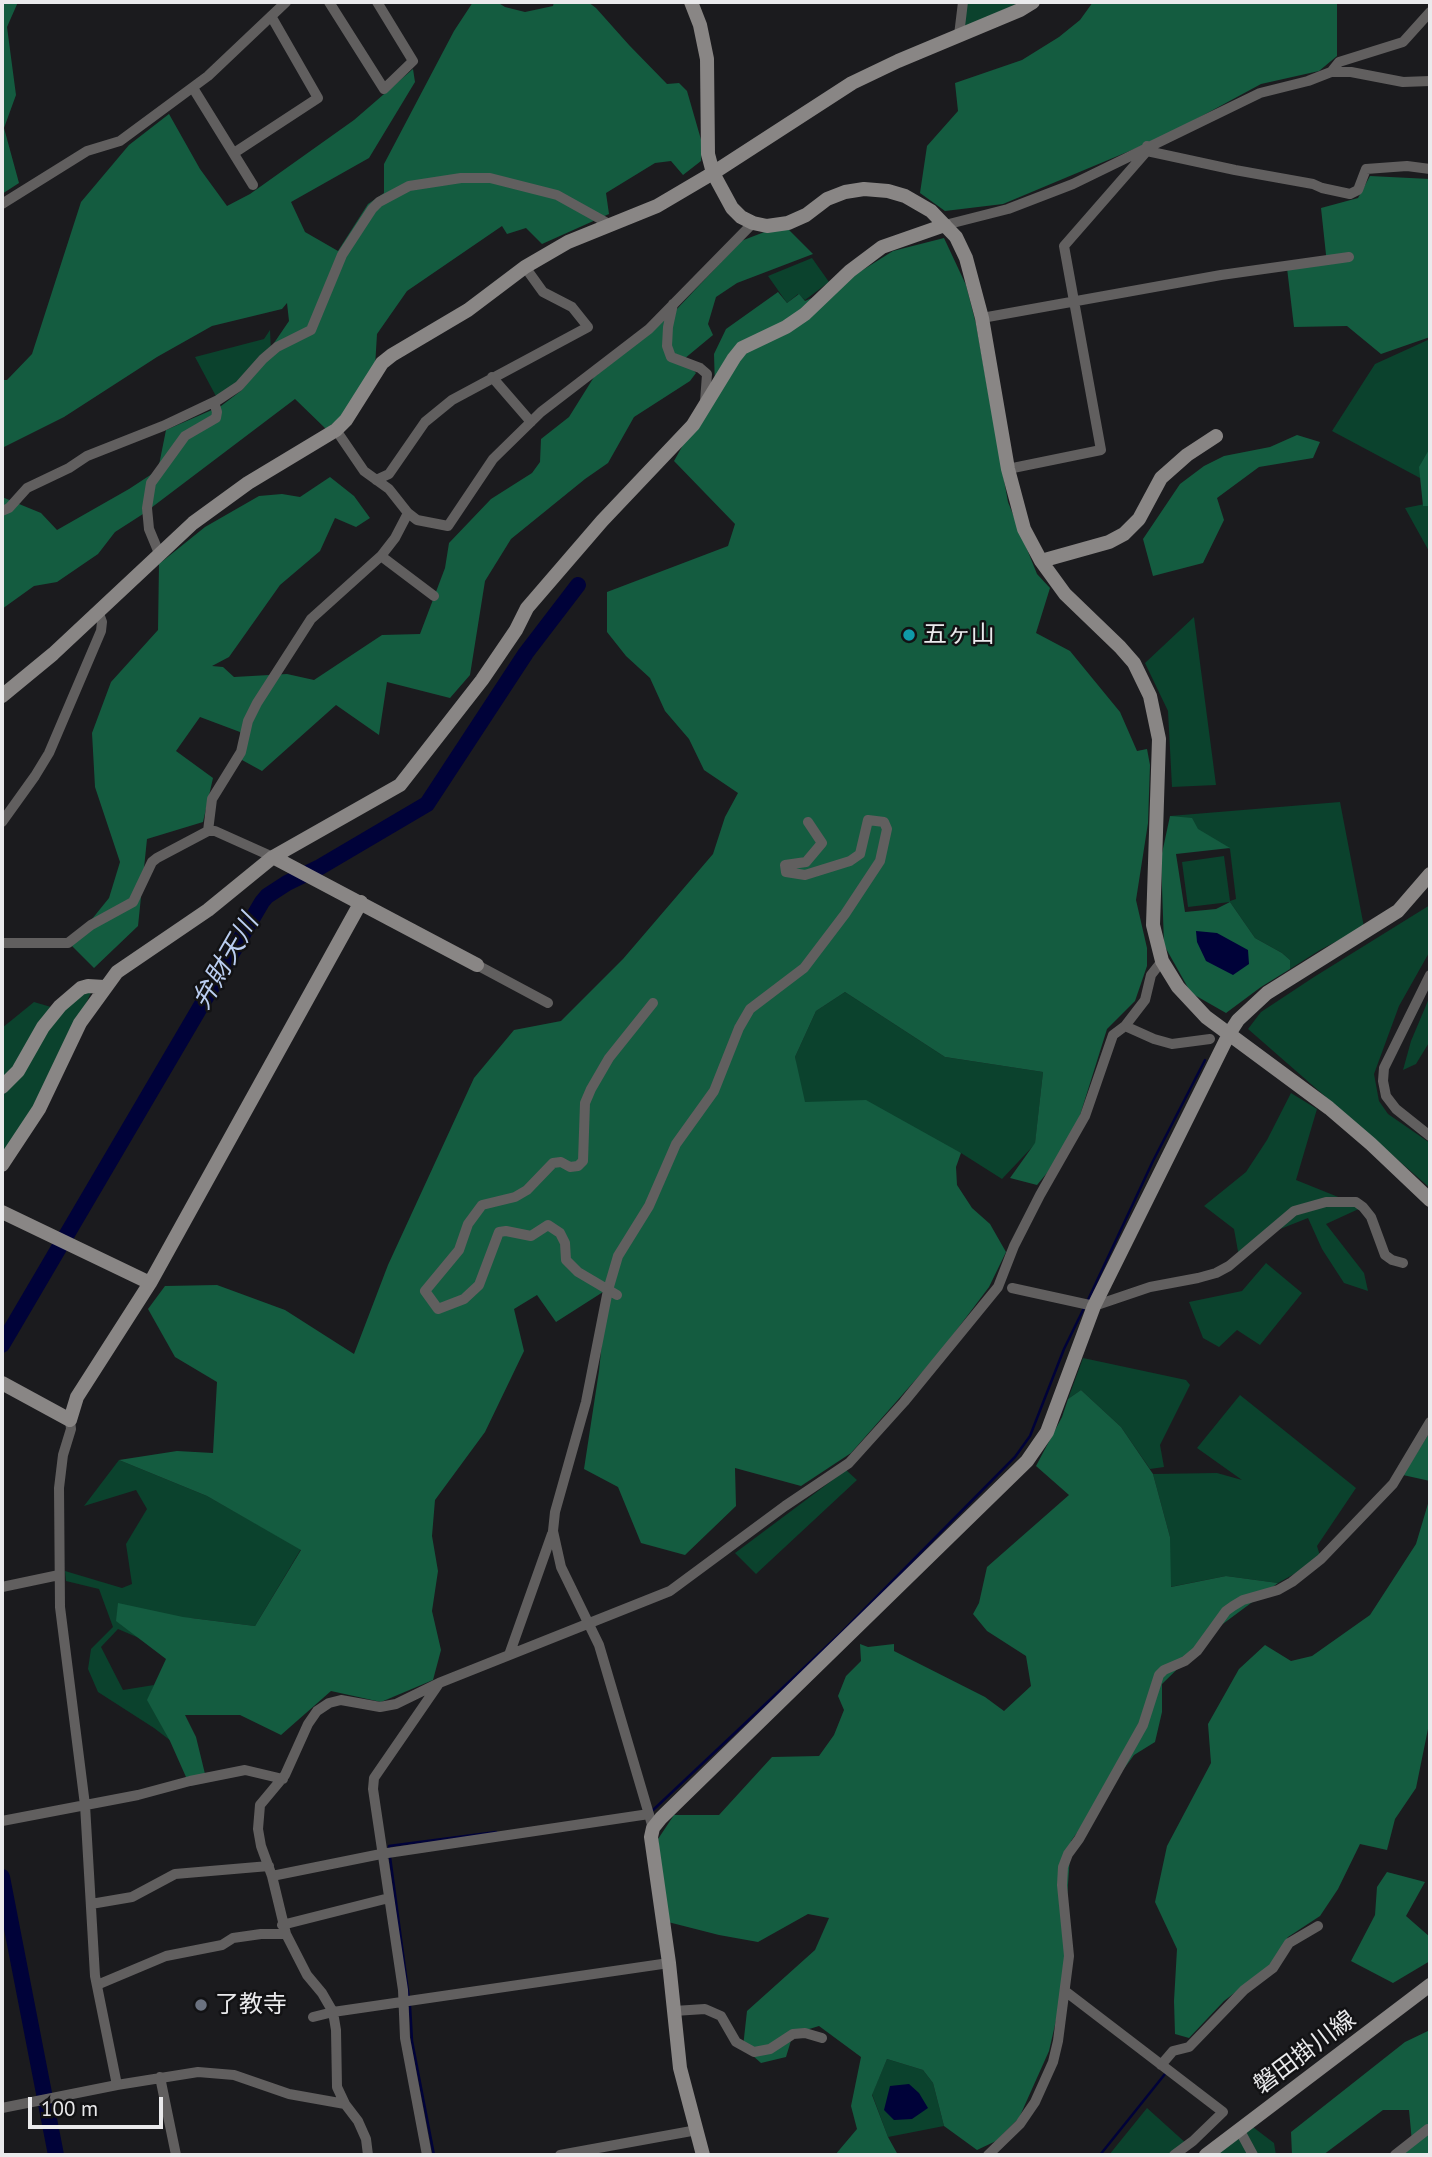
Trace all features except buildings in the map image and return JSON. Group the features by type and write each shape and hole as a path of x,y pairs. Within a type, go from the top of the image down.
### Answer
{"street":[{"path":"2,204 87,151 120,141 208,76 286,2"},
{"path":"328,2 384,89 413,61 377,2"},
{"path":"691,2 701,25 706,49 708,154 713,173 732,208 741,217 767,226 788,223 806,215 827,199 845,192 864,189 888,191 905,196 932,211 956,237 966,257 982,318 1008,469 1024,529 1041,561 1065,594 1134,663 1150,696 1159,739 1153,925 1163,961 1190,1001 1206,1017 1329,1108 1430,1200"},
{"path":"958,35 963,2"},
{"path":"2,696 53,654 193,523 238,490 336,430 354,409 382,363 392,355 468,310 525,267 568,242 657,206 852,83 1033,2"},
{"path":"1331,72 1339,62 1403,42 1430,12"},
{"path":"234,153 318,98 271,16"},
{"path":"2,1165 39,1109 80,1023 117,972 208,910 273,857 400,785 482,681 516,630 527,608 603,521 694,425 742,348 786,327 805,314 850,271 882,247 945,225 1008,209 1060,189 1260,93 1308,81 1331,72 1352,72 1403,82 1430,81"},
{"path":"193,88 253,185"},
{"path":"1147,149 1350,194 1358,190 1366,169 1407,166 1430,169"},
{"path":"1008,469 1101,450 1064,246 1147,149"},
{"path":"2,511 9,508 27,488 69,468 87,456 163,426 214,402 239,386 277,347 311,330 342,256 372,209 379,202 409,187 461,178 489,178 557,195 611,225"},
{"path":"336,430 364,471 389,489 408,513 417,520 448,526 493,459 550,404 649,329 753,223"},
{"path":"982,318 1282,265 1349,257"},
{"path":"376,480 389,474 425,422 452,400 587,327 572,307 544,292 525,267"},
{"path":"673,304 667,346 671,357 707,373 704,406"},
{"path":"492,377 531,422"},
{"path":"159,553 149,528 147,508 151,483 185,436 216,418 214,402"},
{"path":"1041,561 1109,542 1124,534 1139,519 1161,478 1186,456 1216,436"},
{"path":"208,831 212,799 241,752 248,721 257,703 312,619 381,556 395,538 408,513"},
{"path":"381,556 434,596"},
{"path":"2,822 49,753 101,631 102,622 98,611"},
{"path":"509,1655 553,1531 555,1512 586,1402 612,1292 618,1256 649,1206 676,1144 714,1091 739,1028 750,1009 804,968 880,861 887,828 884,822 868,820 860,854 850,861 805,875 786,872 785,865 806,862 822,843 808,822"},
{"path":"2,943 68,943 90,925 133,902 152,862 157,858 208,831 215,831 288,864 548,1003"},
{"path":"703,2155 680,2068 669,1963 651,1837 653,1828 1027,1461 1047,1432 1094,1306 1238,1020 1267,993 1398,911 1429,879"},
{"path":"117,2085 97,1986 85,1805 60,1607 60,1475 71,1429 69,1420 77,1397 150,1283 361,902"},
{"path":"368,2155 362,2130 337,2087 333,2012 307,1975 284,1930 271,1871 261,1846 258,1829 260,1805 283,1779 307,1724 317,1711 329,1703 341,1700 380,1707 396,1704 439,1683 670,1591 785,1506 849,1463 904,1402 998,1287 1014,1246 1085,1116 1113,1035 1125,1026 1145,1000 1151,975 1163,961"},
{"path":"1430,975 1384,1068 1383,1081 1386,1096 1396,1109 1430,1136"},
{"path":"2,1087 18,1071 43,1027 60,1006 81,988 104,987"},
{"path":"612,1292 578,1272 566,1260 565,1243 560,1233 548,1225 531,1236 499,1232 479,1285 464,1299 438,1309 425,1291 459,1250 468,1224 482,1205 515,1197 527,1190 553,1163 561,1162 570,1167 578,1166 583,1161 585,1103 591,1089 609,1058 653,1003"},
{"path":"1125,1026 1172,1044 1210,1039"},
{"path":"1012,1288 1094,1306 1150,1287 1216,1273 1229,1266 1294,1211 1326,1202 1356,1202 1363,1207 1371,1217 1385,1255 1392,1261 1403,1263"},
{"path":"2,1212 150,1283"},
{"path":"2,1383 69,1420"},
{"path":"988,2155 1020,2124 1053,2062 1069,1956 1062,1885 1063,1867 1143,1725 1159,1675 1197,1651 1226,1611 1243,1600 1289,1584 1321,1559 1393,1485 1430,1422"},
{"path":"553,1531 561,1567 590,1624 614,1691 653,1828"},
{"path":"2,1587 59,1575"},
{"path":"427,2155 405,2038 403,2001 373,1788 374,1778 439,1683"},
{"path":"2,1821 245,1770 283,1779"},
{"path":"91,1904 132,1897 175,1874 271,1871 649,1814"},
{"path":"97,1986 166,1956 222,1945 233,1938 284,1930 323,1913 389,1898"},
{"path":"1161,2065 1173,2050 1189,2047 1244,1990 1273,1968 1290,1943 1318,1926"},
{"path":"313,2017 403,2001 669,1963"},
{"name":"磐田掛川線","path":"1206,2155 1430,1985"},
{"path":"1065,1991 1223,2112 1174,2155"},
{"path":"674,2011 705,2009 721,2016 736,2042 754,2052 770,2049 793,2034 805,2033 822,2038"},
{"path":"2,2108 160,2077 198,2073 234,2075 289,2094 345,2104"},
{"path":"160,2077 176,2155"},
{"path":"1395,2155 1427,2129"},
{"path":"560,2155 696,2130"},
{"path":"1240,2130 1253,2155"}],"green space":[{"path":"2,2 18,2 7,27 16,95 4,128 19,183 2,194"},
{"path":"473,2 497,2 525,12 553,6 554,2 588,2 667,84 679,83 687,91 702,143 701,161 683,175 671,161 655,163 606,193 609,214 542,244 526,228 507,234 502,226 407,291 377,334 375,367 346,413 326,429 295,399 143,514 115,532 98,554 57,582 34,586 2,609 2,497 41,513 57,530 129,489 158,470 166,430 221,406 242,390 289,321 287,303 282,309 212,326 157,357 64,417 2,448 2,380 7,380 32,354 81,202 129,145 169,114 200,169 227,206 250,194 354,120 413,69 415,82 369,158 291,202 305,232 338,251 368,204 384,193 384,164 454,31"},
{"path":"963,2 1020,2 959,31"},
{"path":"1093,2 1337,2 1337,56 1319,71 1261,84 1163,137 1003,204 945,211 920,193 927,146 958,111 955,83 1022,60 1080,20"},
{"path":"1370,176 1430,179 1430,337 1381,354 1347,326 1294,327 1287,268 1327,264 1321,208 1358,198"},
{"path":"788,229 813,254 737,283 716,297 708,324 713,335 684,359 696,373 690,381 634,417 608,463 511,539 485,581 470,675 450,698 387,682 379,735 336,705 262,771 242,760 240,732 200,717 176,751 213,778 203,822 147,839 138,926 94,968 71,945 109,898 120,862 95,787 92,733 111,682 158,630 159,564 205,527 259,496 282,494 300,497 330,477 354,496 370,518 356,527 335,518 320,551 280,585 229,657 212,666 223,667 234,677 287,674 314,680 382,635 420,634 445,568 449,543 491,499 532,473 540,462 541,439 569,417 594,377 676,310 741,241 767,231"},
{"path":"944,238 966,285 976,324 1008,502 1037,574 1050,588 1036,633 1070,651 1120,712 1137,751 1147,749 1150,765 1148,823 1136,900 1147,948 1147,966 1135,1001 1107,1029 1071,1144 1037,1185 1010,1178 1035,1143 1043,1072 945,1057 845,992 816,1011 795,1057 805,1102 866,1100 961,1153 956,1167 957,1185 972,1208 990,1224 1006,1252 989,1287 940,1352 851,1453 801,1486 735,1468 736,1506 685,1555 641,1543 618,1487 584,1469 599,1371 607,1293 603,1292 556,1322 537,1295 514,1309 524,1351 485,1432 435,1500 432,1536 438,1571 432,1611 441,1650 433,1680 381,1702 331,1691 281,1735 240,1715 185,1715 196,1737 206,1778 186,1777 147,1700 166,1659 116,1621 118,1603 183,1617 255,1626 301,1550 207,1496 119,1460 177,1451 213,1453 217,1382 175,1357 148,1309 165,1286 217,1285 285,1310 354,1354 388,1265 474,1078 514,1030 561,1021 623,959 713,854 725,817 738,793 704,770 689,739 665,711 650,678 626,656 607,632 607,592 728,546 735,524 674,461 715,388 714,354 726,329 778,292 787,303 799,294 805,301 834,288 893,251"},
{"path":"812,258 829,282 805,300 798,294 787,303 768,276"},
{"path":"270,330 271,352 218,400 195,357 264,339"},
{"path":"1430,339 1430,455 1420,478 1332,431 1375,364"},
{"path":"1297,435 1320,442 1313,458 1259,467 1217,498 1224,520 1203,563 1153,576 1143,539 1180,484 1204,466 1224,456 1270,447"},
{"path":"1430,448 1430,506 1423,506 1419,467"},
{"path":"1430,503 1430,553 1405,508"},
{"path":"1194,617 1216,785 1172,787 1168,711 1145,663"},
{"path":"1340,802 1364,927 1290,969 1290,960 1255,938 1230,902 1188,907 1182,862 1224,856 1230,901 1236,899 1230,849 1170,816"},
{"path":"1170,816 1192,818 1198,829 1230,848 1176,854 1185,912 1216,909 1230,902 1255,938 1290,960 1290,969 1226,1013 1191,993 1164,945 1161,858"},
{"path":"1430,905 1430,951 1399,1006 1374,1074 1379,1101 1388,1114 1430,1143 1430,1188 1248,1029 1261,1012"},
{"path":"94,986 35,1115 2,1160 2,1028 34,1002 51,1007"},
{"path":"845,992 945,1057 1043,1072 1035,1144 1002,1179 961,1153 800,1107 795,1057 816,1011"},
{"path":"1430,996 1430,1041 1416,1064 1403,1070 1411,1041"},
{"path":"1291,1093 1317,1109 1296,1180 1363,1207 1326,1224 1364,1273 1368,1291 1344,1283 1322,1249 1308,1218 1265,1235 1239,1257 1234,1229 1204,1206 1246,1172 1267,1140"},
{"path":"1266,1263 1302,1293 1260,1345 1237,1330 1219,1347 1203,1338 1189,1302 1242,1291"},
{"path":"1083,1358 1186,1380 1190,1385 1160,1445 1164,1467 1150,1469 1121,1427 1081,1390 1068,1399"},
{"path":"1081,1390 1121,1427 1153,1474 1170,1537 1171,1587 1226,1576 1278,1583 1212,1632 1162,1684 1162,1712 1155,1742 1134,1755 1071,1841 1066,1913 1066,1977 1049,2051 1019,2118 996,2141 977,2150 944,2126 933,2083 923,2070 887,2059 872,2095 898,2155 835,2155 857,2129 851,2106 861,2057 819,2026 793,2034 786,2057 761,2063 743,2047 747,2011 815,1950 829,1918 808,1914 758,1942 668,1922 658,1839 674,1815 719,1815 772,1757 819,1756 834,1735 844,1710 838,1696 846,1676 861,1661 860,1644 868,1647 894,1644 894,1651 985,1697 1004,1711 1031,1686 1026,1656 987,1631 973,1614 979,1603 987,1567 1069,1495 1036,1466 1062,1417 1068,1399"},
{"path":"1240,1395 1356,1488 1317,1546 1321,1559 1278,1583 1226,1576 1170,1587 1170,1537 1153,1474 1217,1473 1242,1480 1197,1448"},
{"path":"1430,1432 1430,1481 1403,1475"},
{"path":"119,1460 207,1496 301,1549 255,1626 191,1618 181,1656 118,1629 101,1647 123,1690 154,1685 148,1700 171,1741 98,1692 88,1669 91,1649 113,1627 99,1589 66,1581 65,1571 122,1588 132,1584 126,1544 147,1509 136,1490 84,1506"},
{"path":"846,1470 857,1480 756,1574 735,1553"},
{"path":"1430,1497 1430,1719 1416,1788 1395,1819 1387,1850 1360,1844 1338,1889 1320,1916 1288,1937 1269,1966 1224,2001 1189,2038 1175,2034 1177,1949 1155,1902 1167,1846 1211,1763 1208,1724 1239,1669 1265,1645 1291,1661 1312,1656 1370,1615 1416,1544"},
{"path":"1387,1872 1425,1882 1406,1916 1430,1937 1430,1961 1393,1983 1351,1961 1375,1915 1377,1887"},
{"path":"1430,2030 1430,2155 1391,2155 1412,2142 1409,2110 1383,2110 1323,2155 1292,2155 1291,2132 1405,2042"},
{"path":"887,2059 923,2070 933,2083 944,2126 888,2137 872,2094"},
{"path":"1147,2108 1188,2145 1174,2155 1109,2155"},
{"path":"1249,2124 1274,2143 1276,2155 1203,2155"}],"shaded area":[{"path":"1196,931 1217,933 1248,950 1249,964 1233,975 1206,961 1197,942"},
{"path":"909,2084 919,2093 928,2108 912,2119 894,2120 884,2110 890,2086"}],"waterway":[{"name":"弁財天川","path":"2,1345 262,902 287,883 320,867 427,804 526,653 578,585"},
{"path":"1087,1302 1153,1161 1205,1060"},
{"path":"652,1811 842,1632 1015,1457 1030,1436 1064,1349 1084,1308"},
{"path":"389,1850 389,1846 496,1832"},
{"path":"390,1857 409,1999"},
{"name":"弁財天川","path":"2,1877 56,2155"},
{"path":"410,2006 412,2041 434,2155"},
{"path":"1100,2155 1165,2074"}],"place":[{"name":"五ヶ山","path":"909,635"},
{"name":"了教寺","path":"201,2005"}]}
